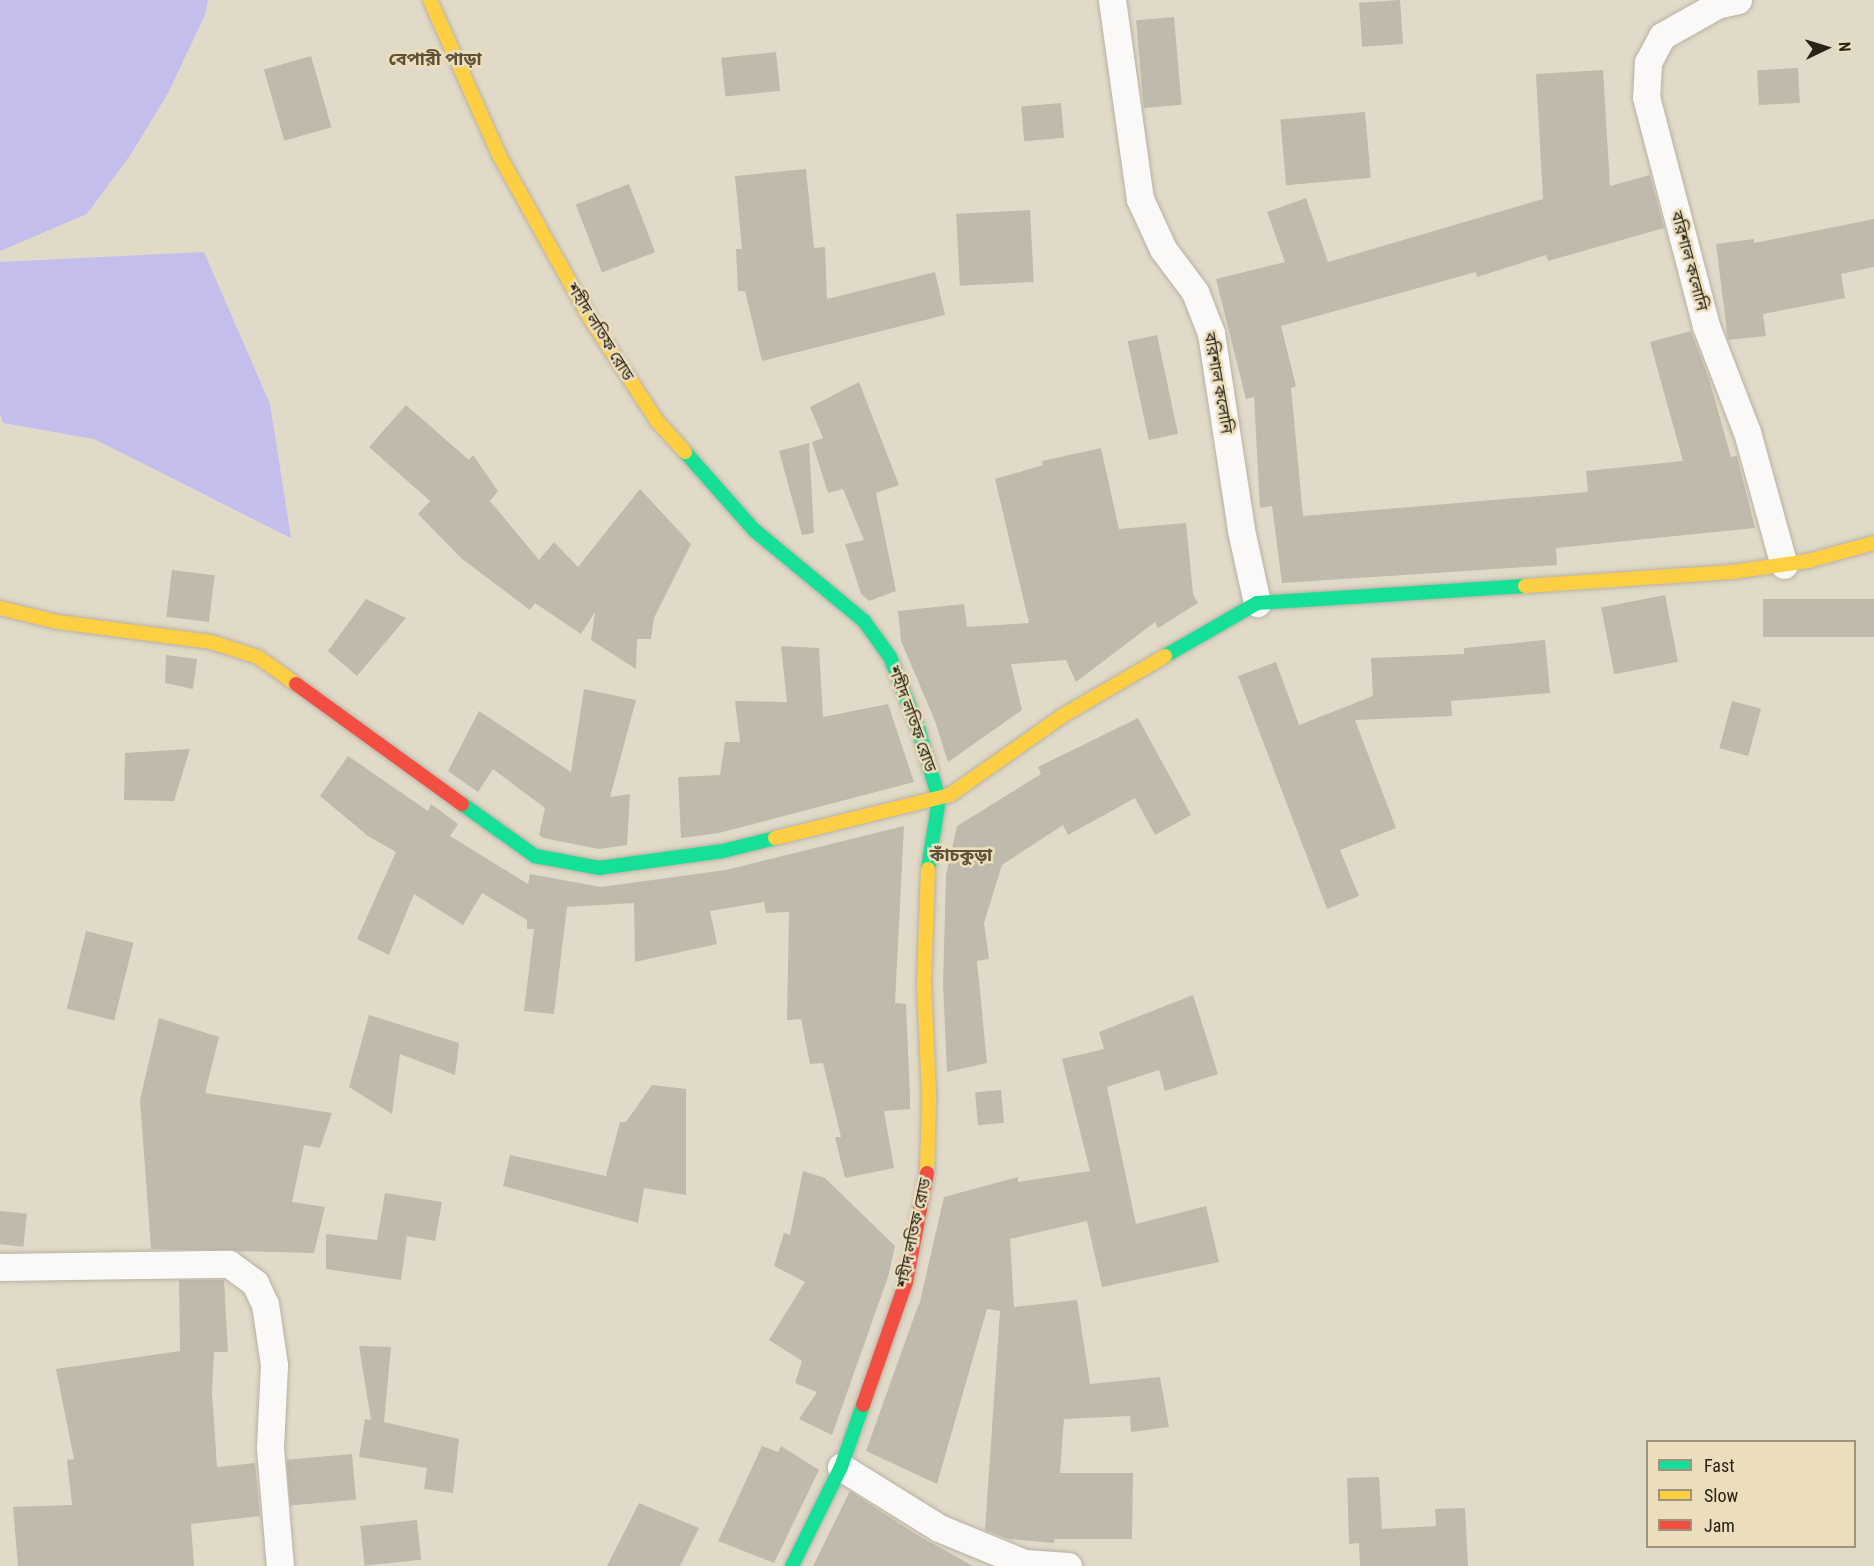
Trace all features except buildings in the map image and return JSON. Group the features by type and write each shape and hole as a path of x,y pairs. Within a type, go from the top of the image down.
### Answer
{"street":[{"name":"শহীদ লতিফ রোড","path":"430,0 499,154 588,317 657,422 754,530 864,621 890,657 918,728 939,799 927,873 924,972 929,1096 926,1190 906,1282 842,1467 792,1566"},
{"name":"বরিশাল কলোনি","path":"1112,0 1140,199 1163,249 1195,292 1211,333 1241,530 1257,603"},
{"name":"বরিশাল কলোনি","path":"1738,0 1717,5 1662,36 1648,62 1646,97 1706,326 1747,432 1784,565"},
{"path":"0,608 58,622 211,642 258,657 535,856 599,868 723,851 939,799 1064,715 1257,603 1732,572 1784,565 1874,543"},
{"path":"0,1267 229,1264 255,1284 265,1304 274,1365 270,1448 280,1566"},
{"path":"842,1467 939,1528 1024,1563 1068,1566"}],"shaded area":[{"path":"0,0 208,0 205,15 168,93 131,154 87,214 0,251"},
{"path":"204,252 270,404 291,538 94,439 3,423 0,414 0,262"}],"traffic: fast":[{"path":"685,452 754,530 864,621 890,657 918,728 939,799 928,869"},
{"path":"1165,656 1257,603 1525,586"},
{"path":"462,804 535,856 599,868 723,851 775,838"},
{"path":"792,1566 841,1467 863,1405"}],"traffic: slow":[{"path":"430,0 499,155 589,317 657,421 685,452"},
{"path":"1525,586 1732,572 1808,561 1874,543"},
{"path":"0,608 58,622 211,642 258,657 296,684"},
{"path":"775,838 950,795 1064,715 1165,656"},
{"path":"927,1173 929,1097 924,983 928,869"}],"traffic: jam":[{"path":"296,684 462,804"},
{"path":"863,1405 906,1282 927,1173"}],"district":[{"name":"বেপারী পাড়া","path":"435,59"},
{"name":"কাঁচকুড়া","path":"961,855"}]}
